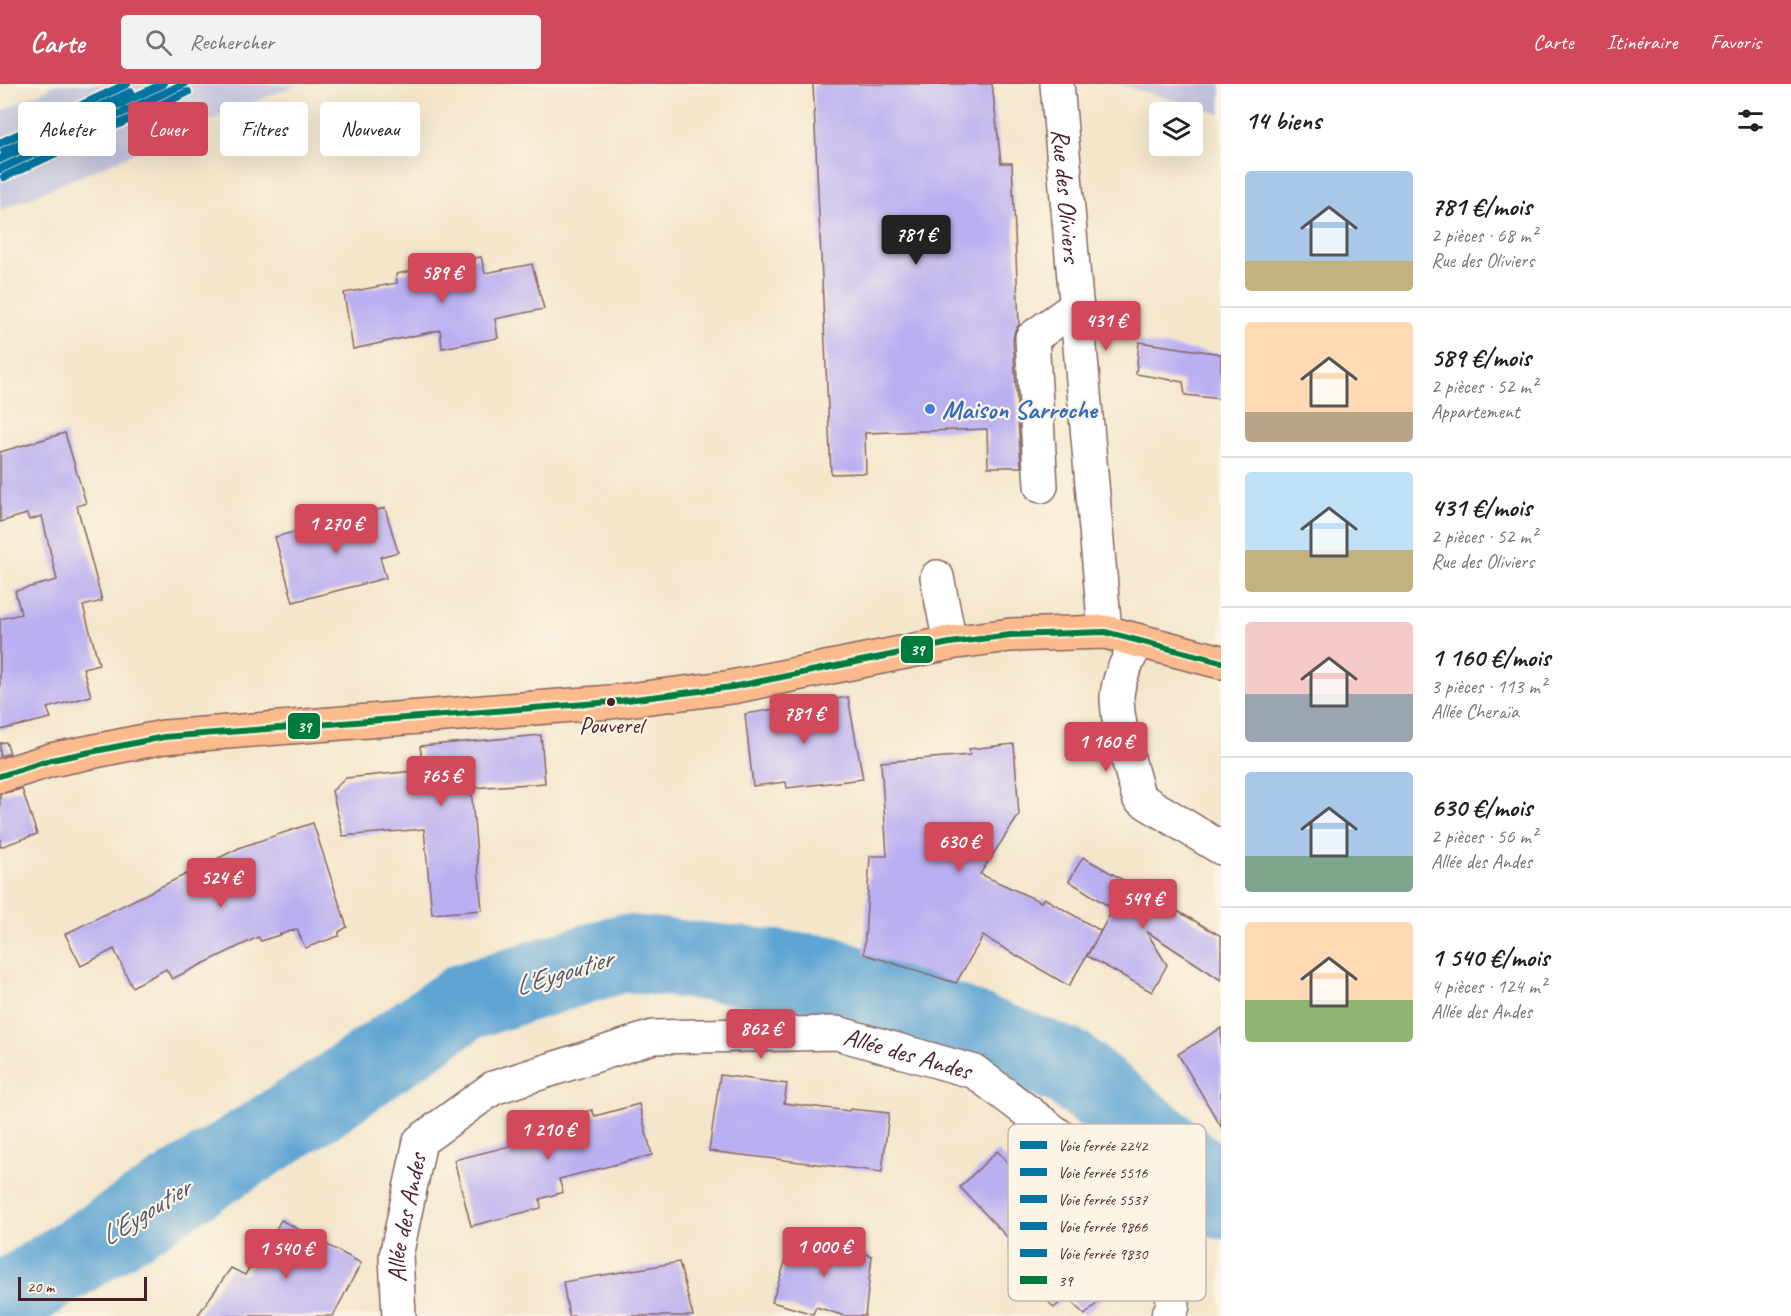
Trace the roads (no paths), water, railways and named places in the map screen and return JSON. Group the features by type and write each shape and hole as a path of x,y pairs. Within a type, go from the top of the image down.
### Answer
{"main road":[{"path":"0,776 51,760 164,738 611,702 732,687 950,643 1010,635 1105,632 1221,662"}],"street":[{"name":"Rue des Oliviers","path":"1057,84 1105,632"},
{"path":"1041,486 1032,338 1077,306"},
{"path":"937,578 950,643"},
{"path":"1138,641 1124,666 1117,697 1122,732 1139,798 1221,848"},
{"name":"Allée des Andes","path":"399,1316 396,1256 420,1141 493,1088 653,1036 837,1033 975,1072 1044,1124"},
{"name":"Allée des Andes","path":"1168,1316 1173,1301"}],"waterway":[{"name":"L'Eygoutier","path":"0,1304 318,1103 464,1002 622,953 825,974 1069,1068 1137,1124"},
{"name":"L'Eygoutier","path":"1206,1181 1221,1200"}],"rail line":[{"name":"5537","path":"0,143 127,84"},
{"name":"9866","path":"0,159 163,84"},
{"name":"2242","path":"0,169 184,84"},
{"name":"9830","path":"4,151 131,92"},
{"name":"5516","path":"4,177 188,92"}],"place":[{"name":"Maison Sarroche","path":"930,409"},
{"name":"Pouverel","path":"611,702"}]}
